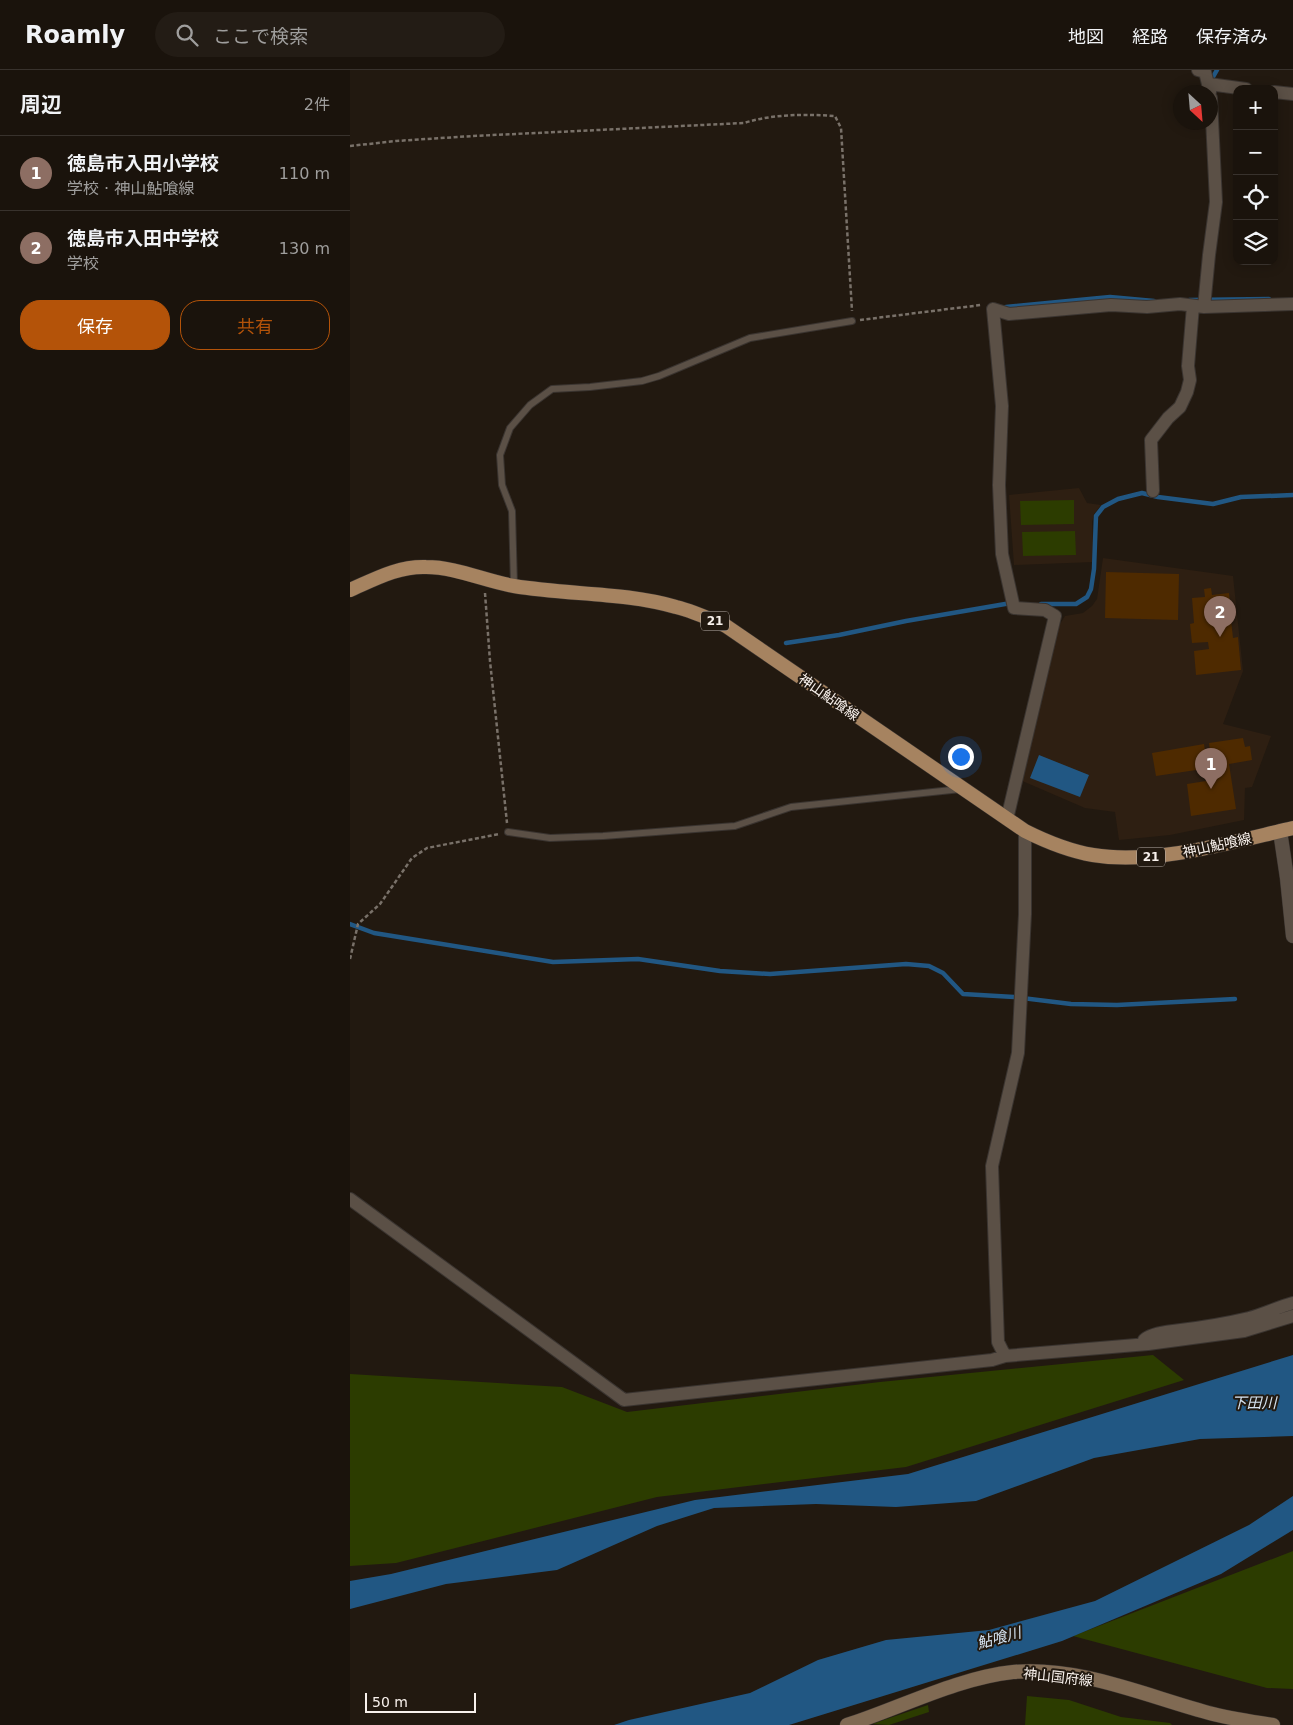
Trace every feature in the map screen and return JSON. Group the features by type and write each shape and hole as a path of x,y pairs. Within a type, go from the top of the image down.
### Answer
{"main road":[{"name":"神山鮎喰線","path":"350,590 393,571 426,567 448,569 514,586 650,601 676,607 726,626 1006,819 1047,842 1078,852 1118,858 1143,858 1172,854 1286,830"},
{"name":"神山国府線","path":"846,1725 953,1686 988,1676 1014,1672 1040,1672 1074,1676 1110,1684 1213,1714 1273,1725"}],"street":[{"path":"1198,70 1205,72 1209,85"},
{"path":"1218,88 1233,89"},
{"path":"1278,92 1293,94"},
{"path":"1153,491 1151,440 1168,418 1180,407 1190,380 1188,366 1202,303 1216,202 1212,130"},
{"path":"1006,819 1055,616 1045,610 1014,608 1002,554 999,486 1002,406 993,309 1009,314 1110,305 1146,307 1202,303 1293,304"},
{"path":"1286,830 1287,878 1293,936"},
{"path":"1005,1356 998,1342 992,1166 1018,1053 1022,998 1025,831"},
{"path":"350,1199 624,1400 982,1361 1005,1356 1138,1345 1244,1331 1293,1316"},
{"path":"1138,1345 1147,1337 1165,1332 1212,1326 1251,1318 1293,1303"}],"lane":[{"path":"514,586 512,511 502,485 500,455 510,428 530,405 552,389 642,381 660,376 750,338 852,321"},
{"path":"508,832 550,838 735,826 792,807 962,789"}],"path":[{"path":"350,146 473,136 744,123 760,118 810,114 835,116 841,128 852,321 980,304 993,309"},
{"path":"350,959 358,924 380,904 412,858 427,848 508,832 490,661 484,579"}],"shaded area":[{"path":"1079,488 1087,503 1101,505 1094,514 1092,522 1094,562 1014,565 1009,495"},
{"path":"1103,558 1233,576 1243,671 1223,724 1271,736 1252,787 1245,788 1244,820 1170,835 1119,840 1115,812 1085,808 1020,780 1055,632 1065,616 1083,613 1097,599"}],"green space":[{"path":"1074,500 1074,524 1021,525 1020,501"},
{"path":"1075,531 1076,555 1023,556 1022,532"},
{"path":"1153,1355 1184,1380 906,1467 657,1497 396,1563 350,1566 350,1374 562,1387 627,1412 880,1382"},
{"path":"1293,1551 1293,1689 1267,1688 1073,1636"},
{"path":"1027,1696 1069,1700 1121,1717 1170,1723 1172,1725 1025,1725"},
{"path":"928,1705 929,1712 889,1725 872,1724"}],"water":[{"path":"1039,755 1089,775 1080,797 1030,778"},
{"name":"下田川","path":"1293,1355 1293,1436 1200,1439 1094,1458 976,1501 896,1507 816,1504 714,1508 657,1526 557,1570 446,1584 350,1609 350,1581 391,1574 695,1500 908,1474"},
{"name":"鮎喰川","path":"1293,1496 1293,1530 1221,1574 1062,1641 789,1725 614,1725 750,1693 818,1660 886,1640 989,1630 1095,1601 1249,1525"}],"building":[{"path":"1106,572 1179,574 1178,620 1105,618"},
{"path":"1211,588 1212,595 1229,593 1231,613 1217,614 1218,621 1231,620 1233,638 1238,637 1241,670 1196,675 1194,651 1209,649 1208,642 1192,643 1190,624 1194,623 1192,598 1205,597 1204,589"},
{"path":"1243,738 1245,747 1250,746 1252,760 1229,764 1236,809 1191,816 1187,784 1206,781 1203,760 1211,759 1209,743"},
{"path":"1204,744 1206,758 1201,759 1203,769 1156,776 1152,753"}],"waterway":[{"path":"1213,77 1217,70"},
{"path":"1006,307 1110,297 1154,301"},
{"path":"1189,300 1269,299"},
{"path":"1041,604 1076,604 1087,597 1091,589 1094,569 1096,516 1103,507 1118,499 1142,493 1158,497 1213,504 1241,497 1293,495"},
{"path":"786,643 1011,603"},
{"path":"350,924 374,933 553,962 638,959 720,971 770,974 906,964 929,966 943,973 963,994 1014,997 1071,1004 1117,1005 1235,999"}],"place":[{"name":"徳島市入田中学校","path":"1220,637"},
{"name":"徳島市入田小学校","path":"1211,789"}]}
